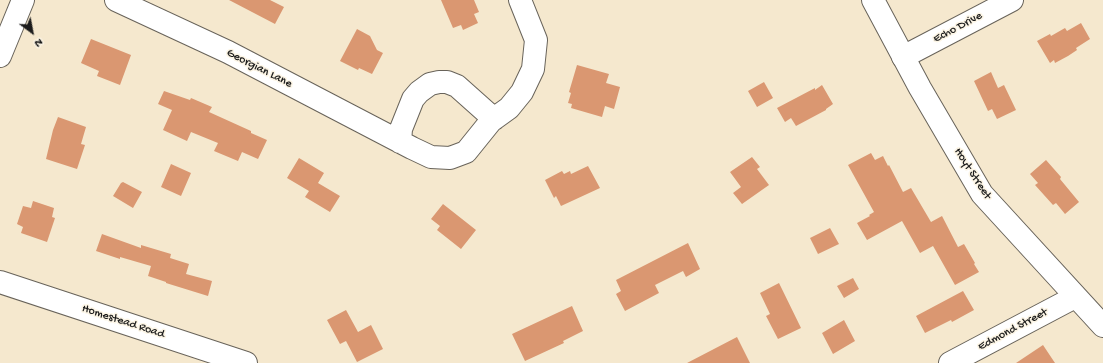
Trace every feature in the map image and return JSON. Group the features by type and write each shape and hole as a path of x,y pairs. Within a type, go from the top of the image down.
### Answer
{"street":[{"path":"0,56 23,0"},
{"name":"Georgian Lane","path":"116,0 228,52 431,157 450,158 466,152 494,119 509,108 522,92 532,69 536,40 520,0"},
{"name":"Hoyt Street","path":"873,0 920,88 982,194 1103,326"},
{"name":"Echo Drive","path":"903,57 1012,0"},
{"path":"400,142 402,124 412,99 430,84 443,82 457,86 494,119"},
{"name":"Homestead Road","path":"0,282 246,363"},
{"name":"Edmond Street","path":"950,363 1075,296"}],"building":[{"path":"229,0 270,0 284,7 275,24"},
{"path":"441,0 474,0 479,12 474,14 478,23 463,30 461,25 453,28"},
{"path":"1081,23 1090,39 1076,48 1077,50 1068,56 1055,63 1054,60 1050,63 1037,41 1050,34 1051,36 1065,28 1067,31"},
{"path":"357,29 370,36 377,50 383,53 372,74 359,68 358,70 340,61"},
{"path":"91,39 131,55 120,85 97,76 99,71 81,63"},
{"path":"577,65 609,74 606,83 620,87 614,109 605,106 602,117 571,108 572,104 568,103 571,93 569,92"},
{"path":"991,72 998,88 1004,85 1016,110 997,119 992,109 988,111 974,81"},
{"path":"764,82 773,98 757,107 748,91"},
{"path":"822,85 833,104 826,110 796,126 791,118 785,122 777,108 815,88 815,90"},
{"path":"164,91 190,100 191,98 212,107 209,112 267,140 258,159 242,152 238,161 214,151 218,143 191,132 187,141 163,130 172,110 158,104"},
{"path":"58,117 86,127 81,144 85,145 77,169 46,159 53,130"},
{"path":"871,153 875,160 883,156 903,192 911,188 931,222 942,216 958,247 964,244 979,272 955,285 933,246 920,253 902,221 867,240 857,223 874,212 848,165"},
{"path":"752,157 760,167 757,169 769,185 742,204 733,193 741,187 730,172"},
{"path":"299,158 324,173 318,183 340,196 330,212 305,197 309,191 287,178"},
{"path":"1046,160 1061,177 1060,179 1079,202 1065,214 1056,203 1053,205 1035,185 1038,183 1030,174"},
{"path":"171,164 191,173 181,196 161,187"},
{"path":"588,166 600,188 561,206 556,196 554,198 545,180 562,171 564,174 570,171 571,174"},
{"path":"123,182 142,192 133,208 113,196"},
{"path":"33,201 54,208 52,217 55,218 47,242 21,233 23,227 17,224 23,206 31,208"},
{"path":"443,204 476,230 461,249 437,230 440,226 431,219"},
{"path":"830,228 839,244 818,254 810,238"},
{"path":"102,234 141,248 141,245 171,254 170,258 189,264 186,274 212,281 208,296 148,276 151,266 120,257 120,259 96,251"},
{"path":"688,243 700,269 686,277 683,271 655,285 659,293 625,311 616,294 621,291 616,280"},
{"path":"853,278 859,289 844,298 837,286"},
{"path":"779,283 801,328 778,339 766,316 770,314 760,293"},
{"path":"963,291 974,310 952,322 951,320 925,333 916,316"},
{"path":"572,306 583,331 563,341 564,343 525,361 512,334"},
{"path":"346,310 358,332 371,325 383,349 357,362 346,341 340,344 327,320"},
{"path":"844,320 855,341 833,354 822,333"},
{"path":"737,337 750,363 687,363"},
{"path":"1043,345 1055,363 1016,363"}]}
